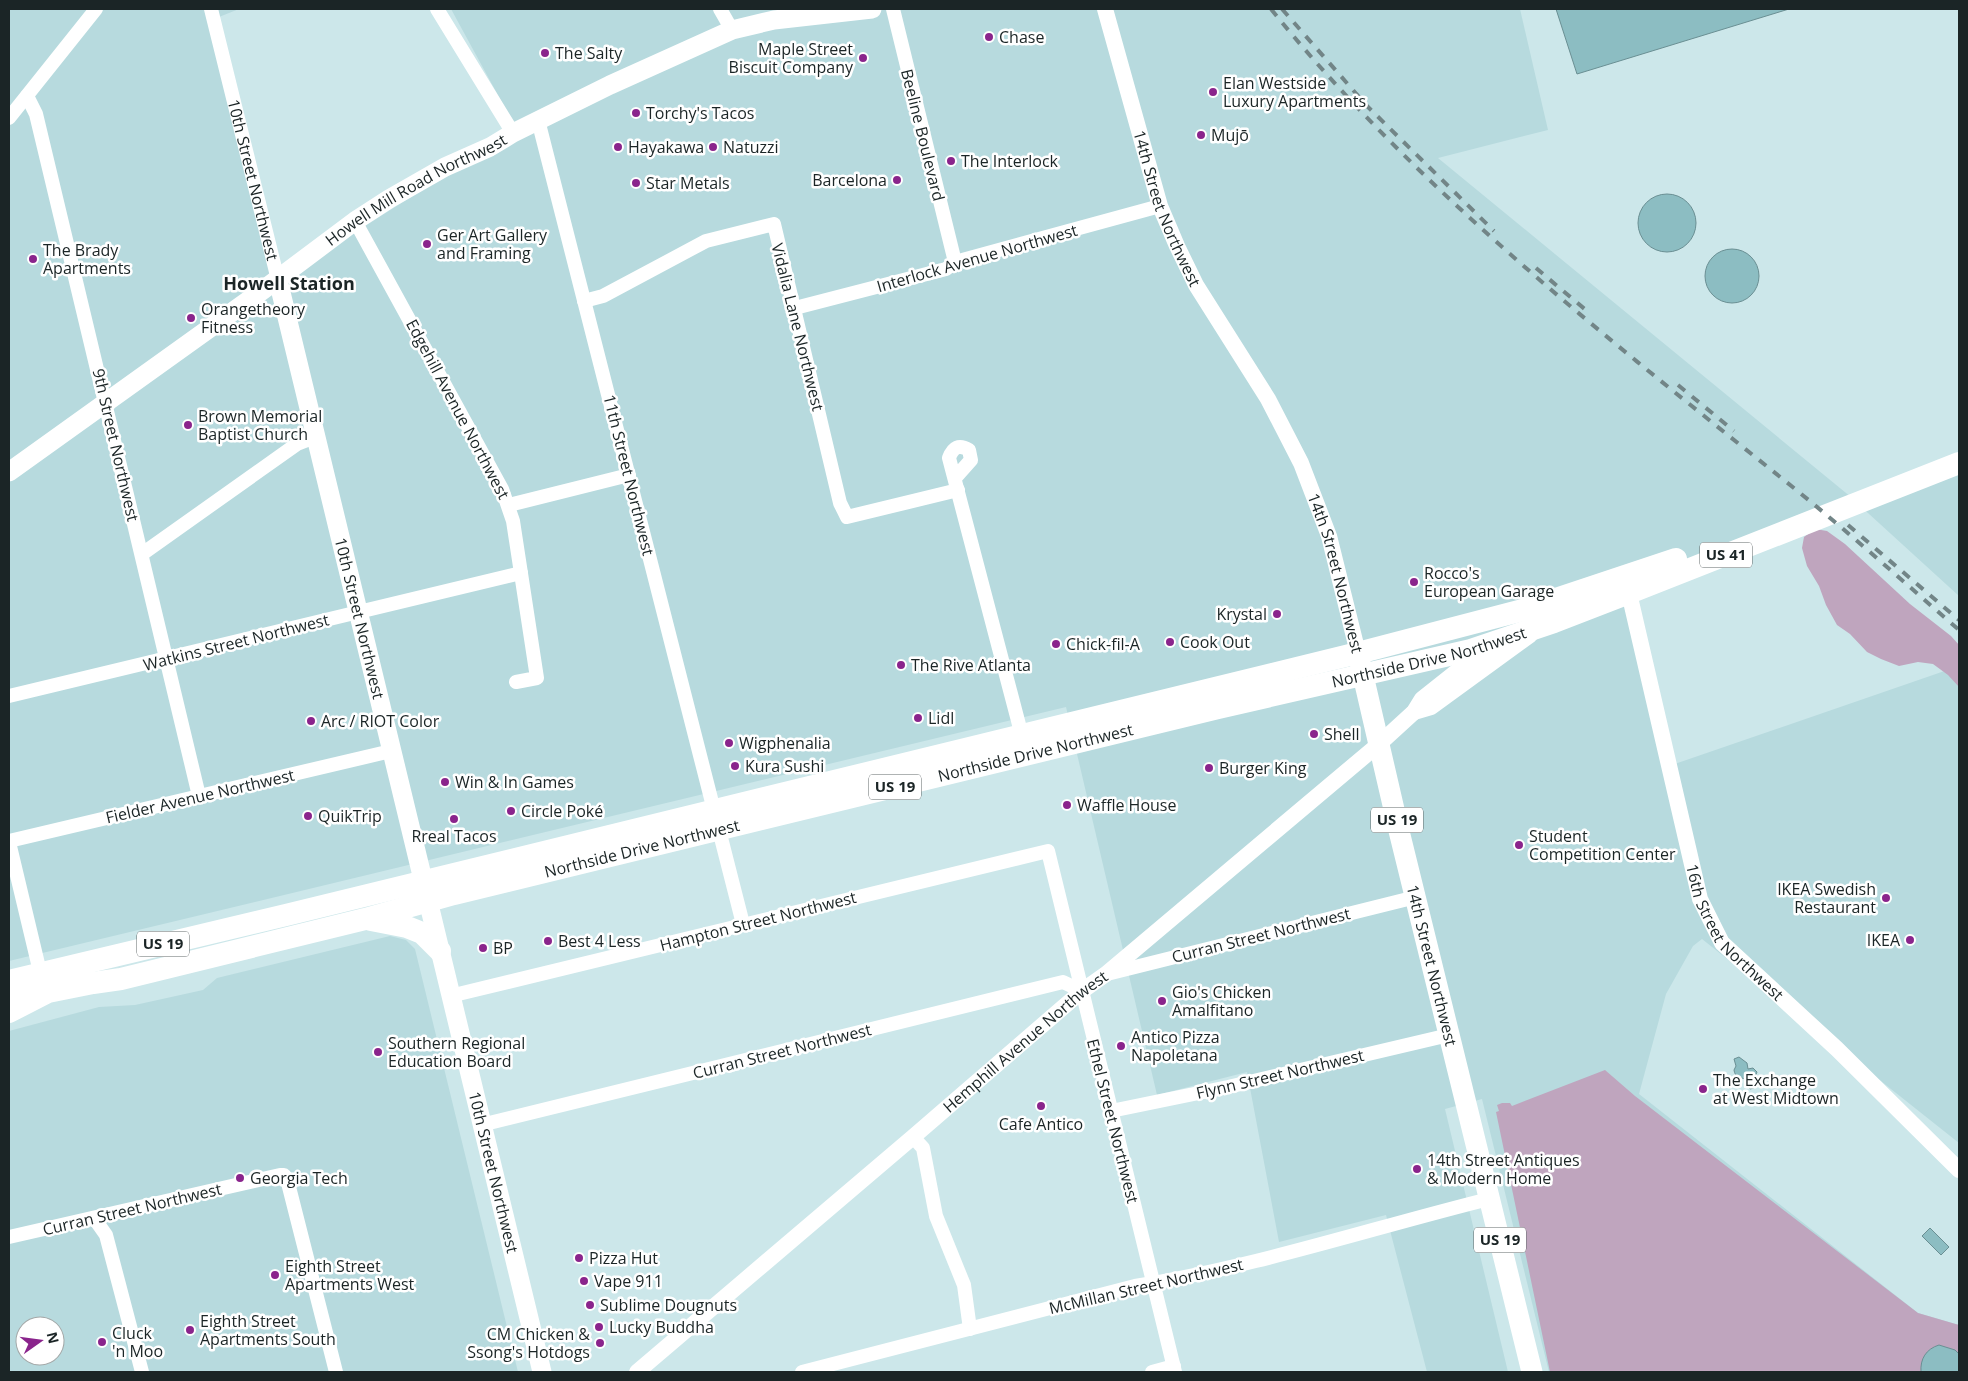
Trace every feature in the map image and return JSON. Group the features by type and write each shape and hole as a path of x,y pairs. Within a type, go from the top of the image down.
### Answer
{"highway":[{"name":"Northside Drive Northwest","path":"9,1012 31,980 425,892 718,820 1022,736 1523,610 1723,543 1959,451"},
{"name":"Northside Drive Northwest","path":"718,820 909,783 1218,708 1471,650 1629,593 1959,463"},
{"path":"909,783 938,767 1003,752 1022,736"},
{"name":"Northside Drive Northwest","path":"31,980 93,983 121,979 365,919 425,892"},
{"path":"365,919 407,927 422,933 440,951"}],"main road":[{"name":"Howell Mill Road Northwest","path":"9,472 278,280 354,221 422,180 465,157 490,148 538,120 646,68 732,30 774,20 872,9"},
{"name":"10th Street Northwest","path":"278,280 542,1372"},
{"name":"14th Street Northwest","path":"1358,653 1532,1372"}],"street":[{"path":"9,118 96,9"},
{"name":"10th Street Northwest","path":"211,9 278,280"},
{"path":"437,9 513,133"},
{"path":"720,9 732,30"},
{"name":"Beeline Boulevard","path":"893,9 955,262"},
{"name":"14th Street Northwest","path":"1105,9 1160,206 1196,285 1268,399 1301,463 1329,536 1358,653"},
{"name":"9th Street Northwest","path":"27,96 36,114 199,796"},
{"name":"11th Street Northwest","path":"538,120 743,924"},
{"name":"Interlock Avenue Northwest","path":"795,308 946,269 955,262 1160,206"},
{"name":"Edgehill Avenue Northwest","path":"354,221 502,489 509,505 537,678 516,682"},
{"name":"Vidalia Lane Northwest","path":"584,301 603,296 706,242 774,224 840,503 847,517 956,484 1022,736"},
{"path":"142,554 297,444 315,437"},
{"path":"509,505 629,475"},
{"name":"Watkins Street Northwest","path":"9,696 521,573"},
{"name":"16th Street Northwest","path":"1629,593 1700,899 1722,943 1836,1049 1959,1170"},
{"name":"Hemphill Avenue Northwest","path":"637,1372 1082,991 1106,974 1379,744 1414,712 1422,699 1492,643 1523,610"},
{"name":"Hemphill Avenue Northwest","path":"1414,712 1431,707 1544,625"},
{"name":"Fielder Avenue Northwest","path":"9,841 391,750"},
{"path":"9,841 34,991 9,998"},
{"name":"Hampton Street Northwest","path":"450,996 1048,851 1052,870"},
{"name":"Ethel Street Northwest","path":"1052,870 1174,1369"},
{"name":"Curran Street Northwest","path":"1106,974 1416,897"},
{"path":"9,990 31,980"},
{"name":"Curran Street Northwest","path":"481,1125 1063,982 1082,991"},
{"name":"Flynn Street Northwest","path":"1111,1111 1237,1085 1449,1035"},
{"path":"913,1137 922,1148 936,1216 964,1285 970,1329"},
{"name":"Curran Street Northwest","path":"9,1237 272,1176 284,1175 292,1197 336,1372"},
{"name":"McMillan Street Northwest","path":"802,1372 833,1368 970,1329 1135,1286 1153,1284 1266,1258 1489,1199"},
{"path":"94,1218 106,1235 142,1372"},
{"path":"1152,1372 1174,1369"}],"shaded area":[{"path":"9,9 239,9 219,17 281,279 517,130 451,9 1520,9 1548,130 1438,158 1857,502 1959,463 1959,596 1857,503 1630,591 1666,767 1959,666 1959,1143 1702,939 1693,946 1666,994 1639,1094 1918,1313 1959,1325 1959,1372 1549,1372 1482,1099 1445,1109 1508,1372 1427,1372 1386,1215 1279,1242 1247,1072 1157,1095 1066,707 9,961"},
{"path":"1556,9 1789,9 1577,74"},
{"path":"1667,194 1683,199 1691,207 1696,223 1691,239 1683,247 1667,252 1651,247 1643,239 1638,223 1643,207 1651,199"},
{"path":"1732,249 1742,251 1751,257 1757,266 1759,276 1757,286 1751,295 1742,301 1732,303 1722,301 1713,295 1707,286 1705,276 1707,266 1713,257 1722,251"},
{"path":"1815,529 1827,531 1845,544 1910,604 1951,636 1959,645 1959,687 1948,675 1933,664 1918,662 1899,666 1867,652 1850,634 1837,625 1826,605 1819,586 1807,566 1802,548 1804,537"},
{"name":"Georgia Tech","path":"390,936 406,940 415,949 518,1372 9,1372 9,1031 99,1007 135,1005 203,990 217,978"},
{"path":"1739,1057 1747,1063 1748,1069 1753,1068 1757,1072 1755,1077 1757,1083 1754,1088 1750,1089 1745,1079 1735,1074 1736,1066 1734,1059"},
{"path":"1605,1070 1635,1096 1918,1313 1959,1325 1959,1372 1550,1372 1496,1112 1499,1111 1497,1105 1510,1103 1512,1106"},
{"path":"1930,1228 1949,1247 1941,1255 1922,1236"},
{"path":"1939,1345 1955,1350 1959,1354 1959,1372 1921,1372 1923,1359 1927,1352"}],"railway":[{"path":"1271,9 1329,77 1391,142 1522,265 1820,510 1959,630"},
{"path":"1282,9 1367,106 1494,231"},
{"path":"1536,268 1587,311"},
{"path":"1678,385 1734,431"},
{"path":"1848,525 1959,620"}],"place":[{"name":"Chase","path":"989,37"},
{"name":"The Salty","path":"545,53"},
{"name":"Maple Street Biscuit Company","path":"863,58"},
{"name":"Elan Westside Luxury Apartments","path":"1213,92"},
{"name":"Torchy's Tacos","path":"636,113"},
{"name":"Mujō","path":"1201,135"},
{"name":"Hayakawa","path":"618,147"},
{"name":"Natuzzi","path":"713,147"},
{"name":"The Interlock","path":"951,161"},
{"name":"Barcelona","path":"897,180"},
{"name":"Star Metals","path":"636,183"},
{"name":"Ger Art Gallery and Framing","path":"427,244"},
{"name":"The Brady Apartments","path":"33,259"},
{"name":"Orangetheory Fitness","path":"191,318"},
{"name":"Brown Memorial Baptist Church","path":"188,425"},
{"name":"Rocco's European Garage","path":"1414,582"},
{"name":"Krystal","path":"1277,614"},
{"name":"Cook Out","path":"1170,642"},
{"name":"Chick-fil-A","path":"1056,644"},
{"name":"The Rive Atlanta","path":"901,665"},
{"name":"Lidl","path":"918,718"},
{"name":"Arc / RIOT Color","path":"311,721"},
{"name":"Shell","path":"1314,734"},
{"name":"Wigphenalia","path":"729,743"},
{"name":"Kura Sushi","path":"735,766"},
{"name":"Burger King","path":"1209,768"},
{"name":"Win & In Games","path":"445,782"},
{"name":"Waffle House","path":"1067,805"},
{"name":"Circle Poké","path":"511,811"},
{"name":"QuikTrip","path":"308,816"},
{"name":"Rreal Tacos","path":"454,819"},
{"name":"Student Competition Center","path":"1519,845"},
{"name":"IKEA Swedish Restaurant","path":"1886,898"},
{"name":"IKEA","path":"1910,940"},
{"name":"Best 4 Less","path":"548,941"},
{"name":"BP","path":"483,948"},
{"name":"Gio's Chicken Amalfitano","path":"1162,1001"},
{"name":"Antico Pizza Napoletana","path":"1121,1046"},
{"name":"Southern Regional Education Board","path":"378,1052"},
{"name":"The Exchange at West Midtown","path":"1703,1089"},
{"name":"Cafe Antico","path":"1041,1106"},
{"name":"14th Street Antiques & Modern Home","path":"1417,1169"},
{"name":"Georgia Tech","path":"240,1178"},
{"name":"Pizza Hut","path":"579,1258"},
{"name":"Eighth Street Apartments West","path":"275,1275"},
{"name":"Vape 911","path":"584,1281"},
{"name":"Sublime Dougnuts","path":"590,1305"},
{"name":"Lucky Buddha","path":"599,1327"},
{"name":"Eighth Street Apartments South","path":"190,1330"},
{"name":"Cluck 'n Moo","path":"102,1342"},
{"name":"CM Chicken & Ssong's Hotdogs","path":"600,1343"}],"district":[{"name":"Howell Station","path":"289,284"}]}
